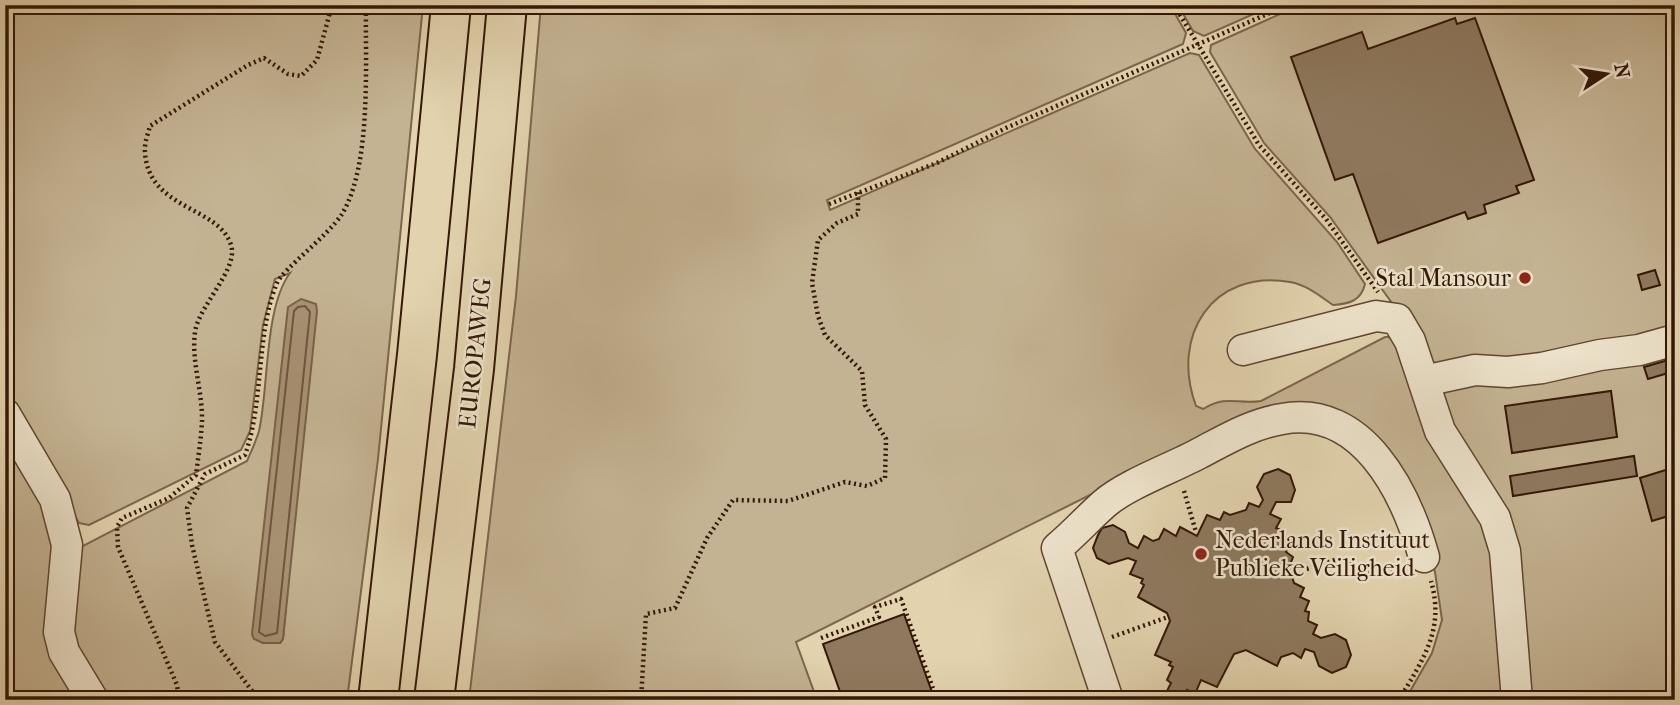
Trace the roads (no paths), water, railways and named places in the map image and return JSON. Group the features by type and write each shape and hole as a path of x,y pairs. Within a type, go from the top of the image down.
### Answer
{"highway":[{"path":"378,700 417,355 451,5"},
{"name":"EUROPAWEG","path":"434,700 474,369 507,5"}],"street":[{"path":"1243,350 1376,316 1397,319 1410,341 1440,430 1471,477 1500,534 1505,551 1517,700"},
{"path":"1424,381 1475,370 1508,372 1542,368 1600,355 1639,350 1675,340"},
{"path":"5,414 55,499 67,545 59,632 64,652 93,700"},
{"path":"1108,700 1057,548 1105,503 1246,429 1270,422 1310,418 1331,423 1356,435 1375,455 1406,507 1424,557"}],"water":[{"path":"301,299 316,304 317,311 283,639 280,643 263,643 254,639 252,634 288,307"}],"place":[{"name":"Stal Mansour","path":"1525,278"},
{"name":"Nederlands Instituut Publieke Veiligheid","path":"1201,554"}]}
